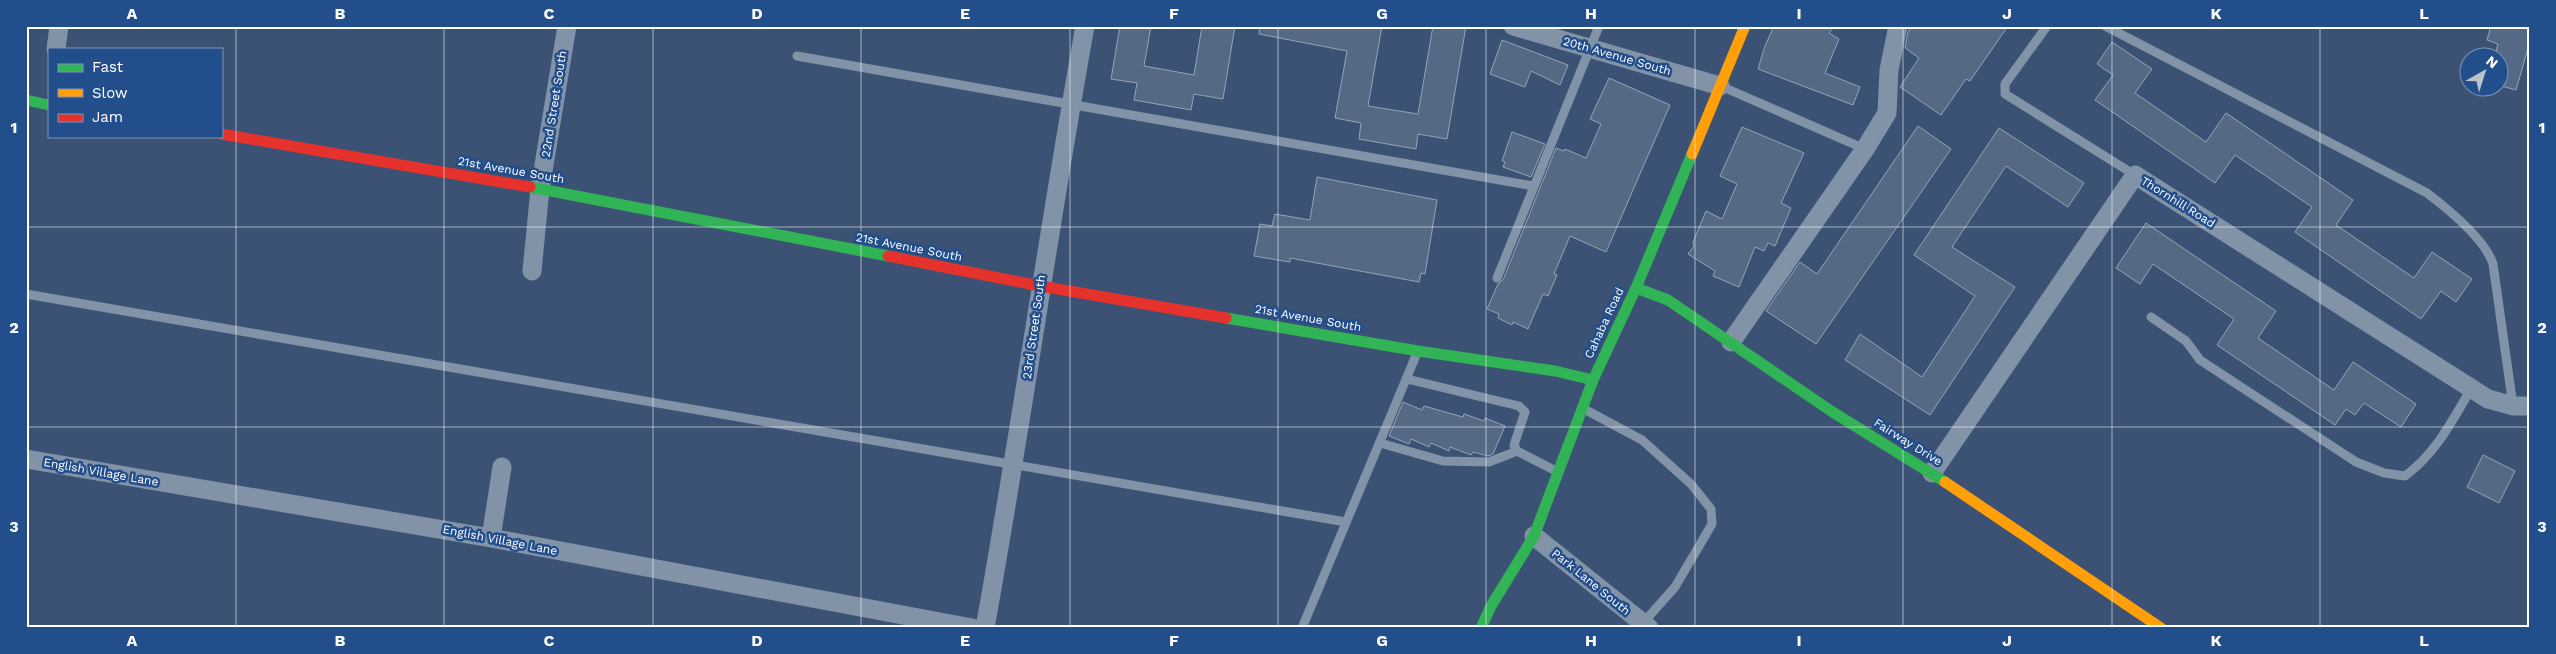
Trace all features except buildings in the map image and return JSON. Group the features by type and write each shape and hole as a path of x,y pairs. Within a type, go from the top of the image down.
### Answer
{"street":[{"path":"56,48 59,26"},
{"name":"22nd Street South","path":"532,271 540,189 567,26"},
{"name":"23rd Street South","path":"985,628 1014,465 1040,286 1085,26"},
{"name":"20th Avenue South","path":"1513,26 1720,86"},
{"name":"Cahaba Road","path":"1481,628 1490,606 1534,536 1581,408 1636,288 1745,26"},
{"path":"1731,342 1887,113 1889,70 1898,26"},
{"path":"26,100 48,104"},
{"name":"21st Avenue South","path":"222,134 540,189 1040,286 1418,351 1555,372 1593,380"},
{"name":"Thornhill Road","path":"1932,473 2135,175 2471,389 2488,399 2522,406"},
{"name":"Fairway Drive","path":"1636,288 1668,300 1831,411 1932,473 2161,628"},
{"name":"English Village Lane","path":"26,459 491,538 972,628"},
{"path":"491,538 502,467"},
{"name":"Park Lane South","path":"1534,536 1646,626"}],"lane":[{"path":"1497,278 1532,186 1599,26"},
{"path":"2047,26 2005,84 2005,94 2135,175"},
{"path":"2105,26 2427,192 2441,203 2488,251 2522,406"},
{"path":"797,56 1532,186"},
{"path":"1720,86 1864,149"},
{"path":"26,294 1346,522"},
{"path":"2151,318 2186,341 2200,360 2356,462 2384,473 2405,476 2422,464 2444,436 2471,389"},
{"path":"1302,628 1418,351"},
{"path":"1406,379 1519,406 1525,412 1514,445 1517,452 1557,472"},
{"path":"1581,408 1642,440 1665,460 1711,509 1712,524 1675,587 1646,626"},
{"path":"1380,443 1443,461 1489,462 1517,452"}],"traffic: fast":[{"path":"26,100 48,105"},
{"path":"1481,628 1491,606 1534,536 1593,380 1636,288 1692,154"},
{"path":"530,187 888,256"},
{"path":"1636,288 1668,300 1831,411 1945,482"},
{"path":"1226,318 1418,351 1555,371 1593,380"}],"traffic: slow":[{"path":"1692,154 1745,26"},
{"path":"1945,482 2161,628"}],"traffic: jam":[{"path":"222,134 530,187"},
{"path":"888,256 1040,286 1226,318"}]}
